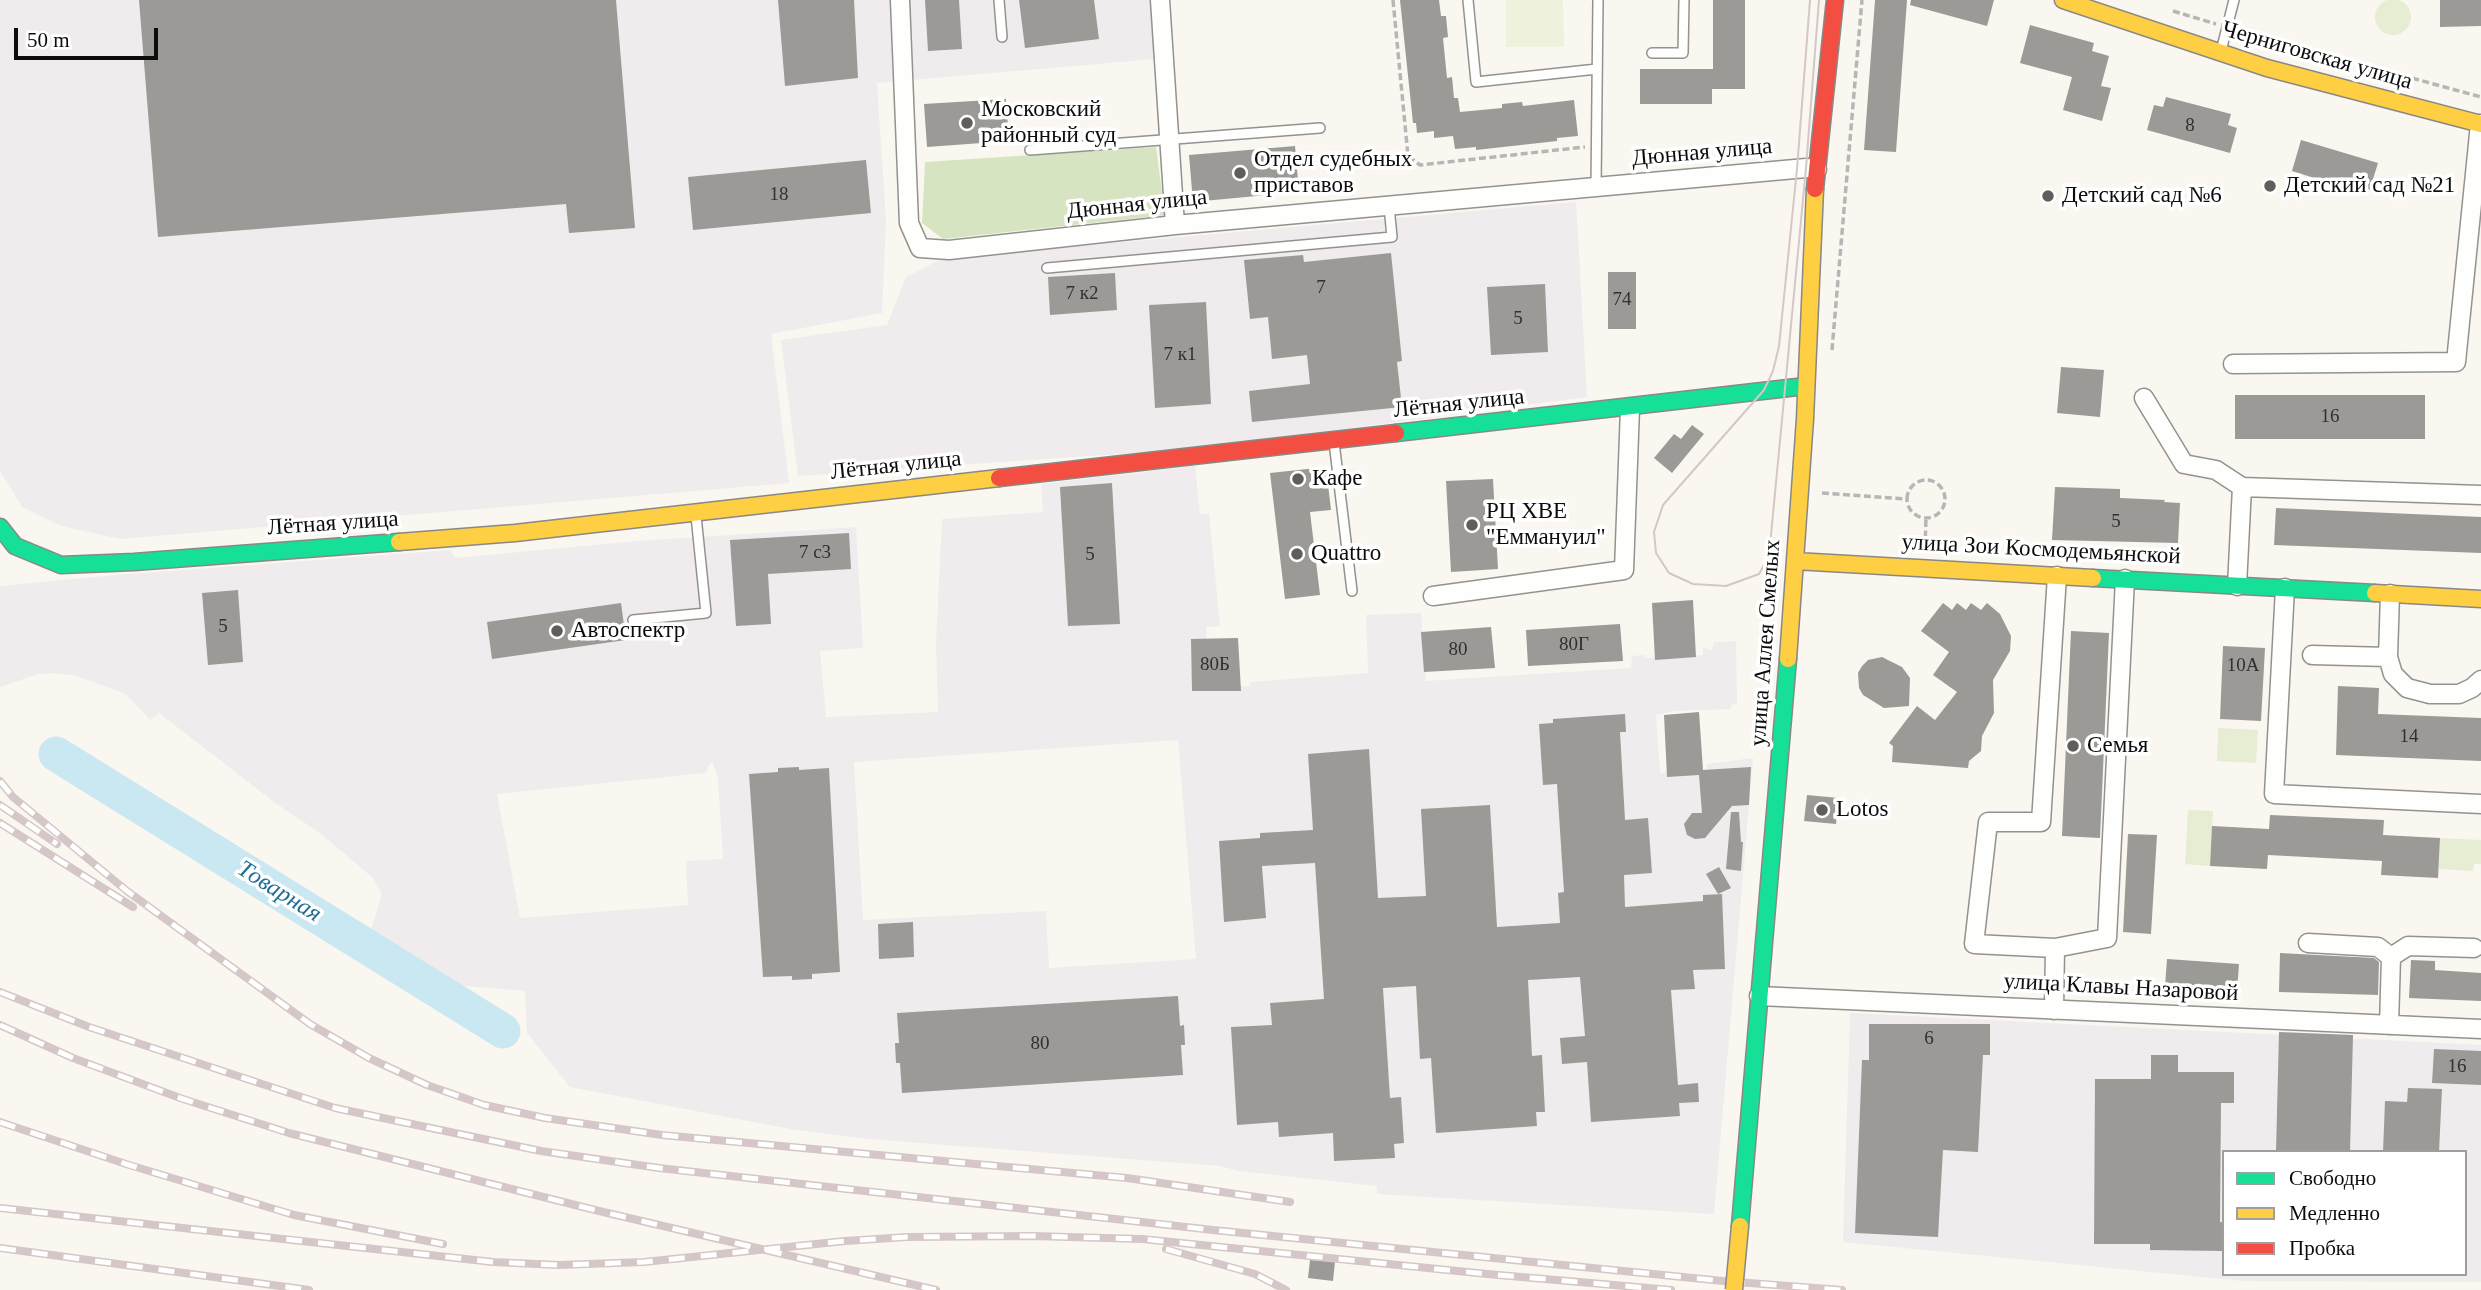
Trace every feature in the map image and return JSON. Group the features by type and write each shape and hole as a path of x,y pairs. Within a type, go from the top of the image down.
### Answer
{"main road":[{"name":"улица Аллея Смелых","path":"1734,1290 1792,618 1806,386 1812,215 1835,0"},
{"name":"Черниговская улица","path":"2066,0 2279,71 2481,124"},
{"name":"Лётная улица","path":"0,527 15,545 61,565 134,562 515,533 1806,386"},
{"name":"улица Зои Космодемьянской","path":"1795,561 2481,599"}],"street":[{"name":"Дюнная улица","path":"900,0 909,223 920,248 949,250 1175,225 1814,167 1818,169"},
{"path":"1160,0 1175,225"},
{"path":"2233,365 2456,362 2477,185 2481,124"},
{"path":"2144,398 2184,464 2217,470 2242,487 2481,495"},
{"path":"1433,596 1624,570 1630,408"},
{"path":"2237,586 2242,487"},
{"path":"2057,576 2041,821 1988,821 1974,943 2055,948 2107,938 2125,579"},
{"path":"2285,588 2274,794 2481,804"},
{"path":"2390,594 2388,657 2393,674 2407,688 2430,694 2459,694 2481,680"},
{"path":"2312,655 2388,657"},
{"path":"2308,943 2378,947 2391,957"},
{"path":"2391,957 2408,946 2474,948"},
{"path":"2054,1010 2055,948"},
{"path":"2389,1025 2391,957"},
{"name":"улица Клавы Назаровой","path":"1759,996 2481,1030"}],"lane":[{"path":"999,0 1002,37"},
{"path":"1468,0 1476,82 1597,69"},
{"path":"1597,187 1598,0"},
{"path":"1652,52 1683,53 1684,0"},
{"path":"2221,52 2234,0"},
{"path":"1030,150 1320,128"},
{"path":"1047,268 1392,237 1389,206"},
{"path":"1334,441 1352,591"},
{"path":"633,621 706,613 695,511"}],"path":[{"path":"1393,0 1408,156 1420,165 1597,145"},
{"path":"1832,353 1862,0"},
{"path":"2163,8 2481,97"},
{"path":"1934,482 1940,486 1945,500 1944,507 1933,517 1926,518 1912,512 1907,499 1913,485 1934,482"},
{"path":"1822,487 1821,494 1907,499"},
{"path":"1924,568 1926,518"}],"shaded area":[{"path":"0,0 1151,0 1155,59 877,83 886,221 882,313 771,334 789,483 120,539 61,526 22,507 0,471"},
{"path":"1576,202 1587,397 1191,449 798,476 781,340 887,325 906,277 943,258"},
{"path":"1195,466 1200,514 1209,513 1220,626 1206,627 1209,689 1250,686 1251,682 1368,673 1366,615 1421,613 1426,681 1631,668 1632,656 1645,655 1645,658 1703,655 1703,648 1712,650 1714,642 1736,641 1737,704 1732,704 1731,709 1674,711 1656,715 1660,773 1707,769 1707,764 1753,758 1714,1214 1377,1194 1377,1186 1239,1171 1220,1166 868,1139 790,1129 570,1087 527,1033 525,991 452,985 364,954 382,894 373,878 321,834 274,802 159,713 150,720 126,694 77,676 38,674 0,687 0,586 451,550 455,558 637,541 856,527 863,648 820,651 826,717 938,712 936,643 942,519 1043,512 1041,484","holes":["1178,740 1196,959 1049,968 1046,911 863,920 854,762","712,761 718,778 723,859 686,861 688,905 520,918 497,794 705,773"]},
{"path":"1850,1013 2481,1045 2481,1282 2243,1281 1843,1242"}],"green space":[{"path":"2393,-1 2406,4 2411,17 2406,30 2393,35 2380,30 2375,17 2380,4"},
{"path":"1506,0 1563,0 1564,47 1506,47"},
{"path":"1156,147 1165,215 943,239 922,223 925,162"},
{"path":"2218,728 2258,730 2256,763 2217,761"},
{"path":"2188,810 2213,811 2210,866 2185,864"},
{"path":"2440,838 2481,840 2481,864 2474,864 2473,871 2439,869"}],"building":[{"path":"139,0 616,0 635,228 569,233 566,204 158,237"},
{"path":"778,0 854,0 858,78 785,86"},
{"path":"925,0 959,0 962,49 928,51"},
{"path":"1019,0 1094,0 1099,39 1025,48"},
{"path":"1400,0 1439,0 1441,16 1446,16 1448,37 1443,38 1447,78 1452,77 1454,98 1458,98 1460,112 1502,108 1502,104 1522,102 1523,106 1574,100 1578,136 1476,150 1476,147 1455,149 1453,136 1434,138 1434,131 1417,133 1416,123 1413,123"},
{"path":"1713,0 1745,0 1745,89 1712,89 1712,104 1640,104 1640,69 1713,69"},
{"path":"1875,0 1907,0 1896,152 1864,150"},
{"path":"1911,0 1994,0 1987,26 1910,5"},
{"path":"2440,0 2481,0 2481,26 2440,27"},
{"path":"2030,25 2094,43 2092,51 2109,56 2101,86 2111,88 2102,121 2063,110 2072,77 2020,63"},
{"path":"2166,97 2231,114 2228,125 2237,128 2230,153 2147,130 2154,105 2163,107"},
{"name":"Московский районный суд","path":"1006,99 1009,141 927,147 924,104"},
{"path":"2301,140 2378,163 2368,195 2292,171"},
{"path":"1295,146 1299,192 1193,202 1189,155"},
{"path":"866,160 871,213 693,230 688,177"},
{"path":"1391,253 1402,361 1397,362 1402,407 1252,422 1249,391 1310,384 1307,355 1272,359 1268,317 1250,319 1244,260 1303,255 1304,262"},
{"path":"1608,272 1636,272 1636,329 1608,329"},
{"path":"1115,273 1117,310 1050,315 1048,277"},
{"path":"1545,284 1548,352 1491,355 1487,287"},
{"path":"1206,302 1211,404 1155,408 1149,305"},
{"path":"2061,367 2104,370 2100,417 2057,413"},
{"path":"2235,395 2425,395 2425,439 2235,439"},
{"path":"1692,425 1704,434 1672,473 1654,458 1674,434 1681,439"},
{"name":"Quattro","path":"1326,467 1331,510 1310,512 1320,595 1285,599 1270,473"},
{"name":"РЦ ХВЕ \"Еммануил\"","path":"1493,479 1498,569 1451,572 1446,481"},
{"path":"1112,483 1120,624 1068,626 1060,487"},
{"path":"2055,487 2120,489 2120,498 2180,503 2178,543 2052,540"},
{"path":"2276,508 2481,517 2481,553 2274,545"},
{"path":"849,533 851,569 768,574 771,624 736,626 730,540"},
{"path":"238,590 243,662 208,665 202,593"},
{"path":"1693,600 1696,657 1655,660 1652,603"},
{"name":"Автоспектр","path":"621,603 626,640 492,659 487,622"},
{"path":"1943,603 1952,610 1957,603 1966,610 1971,603 1981,610 1987,603 2000,614 2011,636 2010,651 1993,680 1994,713 1982,736 1981,751 1969,761 1968,768 1892,762 1893,746 1889,743 1917,706 1935,720 1957,692 1933,675 1949,652 1921,631"},
{"path":"1620,624 1623,661 1528,666 1526,630"},
{"path":"1491,627 1495,668 1424,672 1421,632"},
{"path":"2071,631 2109,633 2100,838 2062,836"},
{"path":"1238,638 1241,691 1192,691 1191,639"},
{"path":"2223,646 2265,648 2261,721 2220,719"},
{"path":"1882,657 1902,667 1910,678 1909,706 1884,708 1863,695 1859,688 1858,673 1862,666 1868,660"},
{"path":"2338,686 2379,688 2378,714 2481,718 2481,761 2336,755"},
{"path":"1699,712 1703,770 1751,767 1749,805 1732,806 1705,838 1695,839 1687,835 1684,824 1692,813 1702,813 1699,775 1667,777 1664,715"},
{"path":"1625,714 1626,732 1620,732 1625,820 1648,818 1652,873 1624,875 1625,907 1703,901 1703,895 1722,894 1725,969 1693,970 1695,989 1671,990 1678,1085 1698,1083 1699,1102 1679,1103 1680,1116 1591,1122 1587,1062 1562,1064 1560,1038 1585,1036 1580,977 1528,980 1532,1056 1542,1055 1545,1112 1536,1112 1537,1126 1436,1133 1431,1058 1420,1059 1416,986 1383,988 1390,1098 1401,1097 1404,1143 1394,1144 1395,1158 1334,1161 1333,1133 1279,1137 1278,1122 1237,1125 1231,1027 1272,1025 1270,1003 1324,999 1315,863 1262,866 1266,918 1224,922 1219,841 1260,838 1260,833 1313,830 1308,754 1369,749 1378,898 1426,896 1421,809 1490,805 1497,927 1560,923 1558,893 1564,892 1557,784 1543,785 1539,724 1553,723 1553,719"},
{"path":"799,767 799,770 829,768 840,972 812,974 812,979 792,980 792,976 763,977 749,774"},
{"name":"Lotos","path":"1807,795 1839,798 1836,824 1804,821"},
{"path":"1731,812 1739,812 1743,842 1741,871 1726,869"},
{"path":"2270,815 2384,820 2383,835 2440,838 2438,878 2381,875 2382,861 2268,855 2267,869 2210,866 2212,826 2269,829"},
{"path":"2128,834 2157,835 2151,934 2123,932"},
{"path":"1719,867 1731,888 1718,894 1706,874"},
{"path":"913,922 914,957 879,959 878,924"},
{"path":"2280,953 2374,958 2379,962 2378,995 2279,992"},
{"path":"2167,959 2239,964 2237,992 2165,987"},
{"path":"2411,960 2435,961 2435,970 2481,973 2481,1001 2409,998"},
{"path":"1178,996 1180,1026 1184,1025 1185,1045 1181,1045 1183,1075 902,1093 900,1063 896,1063 895,1043 899,1043 897,1013"},
{"path":"1869,1024 1990,1024 1990,1055 1983,1055 1978,1152 1943,1150 1938,1237 1855,1233 1862,1060 1869,1060"},
{"path":"2279,1032 2353,1035 2350,1150 2276,1150"},
{"path":"2434,1049 2481,1051 2481,1085 2432,1083"},
{"path":"2151,1055 2178,1055 2178,1072 2234,1072 2234,1103 2221,1103 2222,1251 2150,1250 2150,1244 2094,1244 2095,1079 2151,1079"},
{"path":"2408,1088 2442,1089 2439,1150 2383,1150 2385,1101 2407,1102"},
{"path":"1310,1260 1335,1262 1333,1281 1308,1278"}],"waterway":[{"name":"Товарная","path":"56,754 503,1031"}],"tram line":[{"path":"1810,0 1797,169 1779,346 1773,371 1764,390 1663,505 1654,532 1656,553 1669,573 1693,584 1726,586 1759,574 1769,556 1819,0"}],"railway":[{"path":"0,781 13,797 127,891 310,1024 369,1058 427,1085 484,1105 545,1118 662,1135 1127,1178 1290,1202"},
{"path":"0,805 57,844"},
{"path":"0,823 133,907"},
{"path":"0,992 89,1027 335,1108 541,1151 659,1168 1213,1230 1723,1281 1842,1290"},
{"path":"0,1025 73,1058 180,1098 289,1133 599,1211 936,1290"},
{"path":"0,1122 294,1215 443,1244"},
{"path":"0,1208 493,1262 559,1265 644,1262 845,1241 907,1237 1032,1236 1142,1239 1671,1290"},
{"path":"0,1248 309,1290"},
{"path":"1166,1249 1255,1274 1286,1290"}],"traffic: fast":[{"path":"1396,433 1806,386"},
{"path":"0,527 15,546 61,565 399,542"},
{"path":"2093,578 2375,593"},
{"path":"1740,1226 1788,659"}],"traffic: slow":[{"path":"2063,0 2267,68 2481,124"},
{"path":"1788,659 1805,419 1815,189"},
{"path":"399,542 515,533 999,478"},
{"path":"1795,561 2093,578"},
{"path":"2375,593 2481,599"},
{"path":"1734,1290 1740,1226"}],"traffic: jam":[{"path":"1815,189 1835,0"},
{"path":"999,478 1396,433"}],"place":[{"name":"Московский районный суд","path":"967,123"},
{"name":"Отдел судебных приставов","path":"1240,173"},
{"name":"Детский сад №21","path":"2270,186"},
{"name":"Детский сад №6","path":"2048,196"},
{"name":"Кафе","path":"1298,479"},
{"name":"РЦ ХВЕ \"Еммануил\"","path":"1472,525"},
{"name":"Quattro","path":"1297,554"},
{"name":"Автоспектр","path":"557,631"},
{"name":"Семья","path":"2073,746"},
{"name":"Lotos","path":"1822,810"}]}
